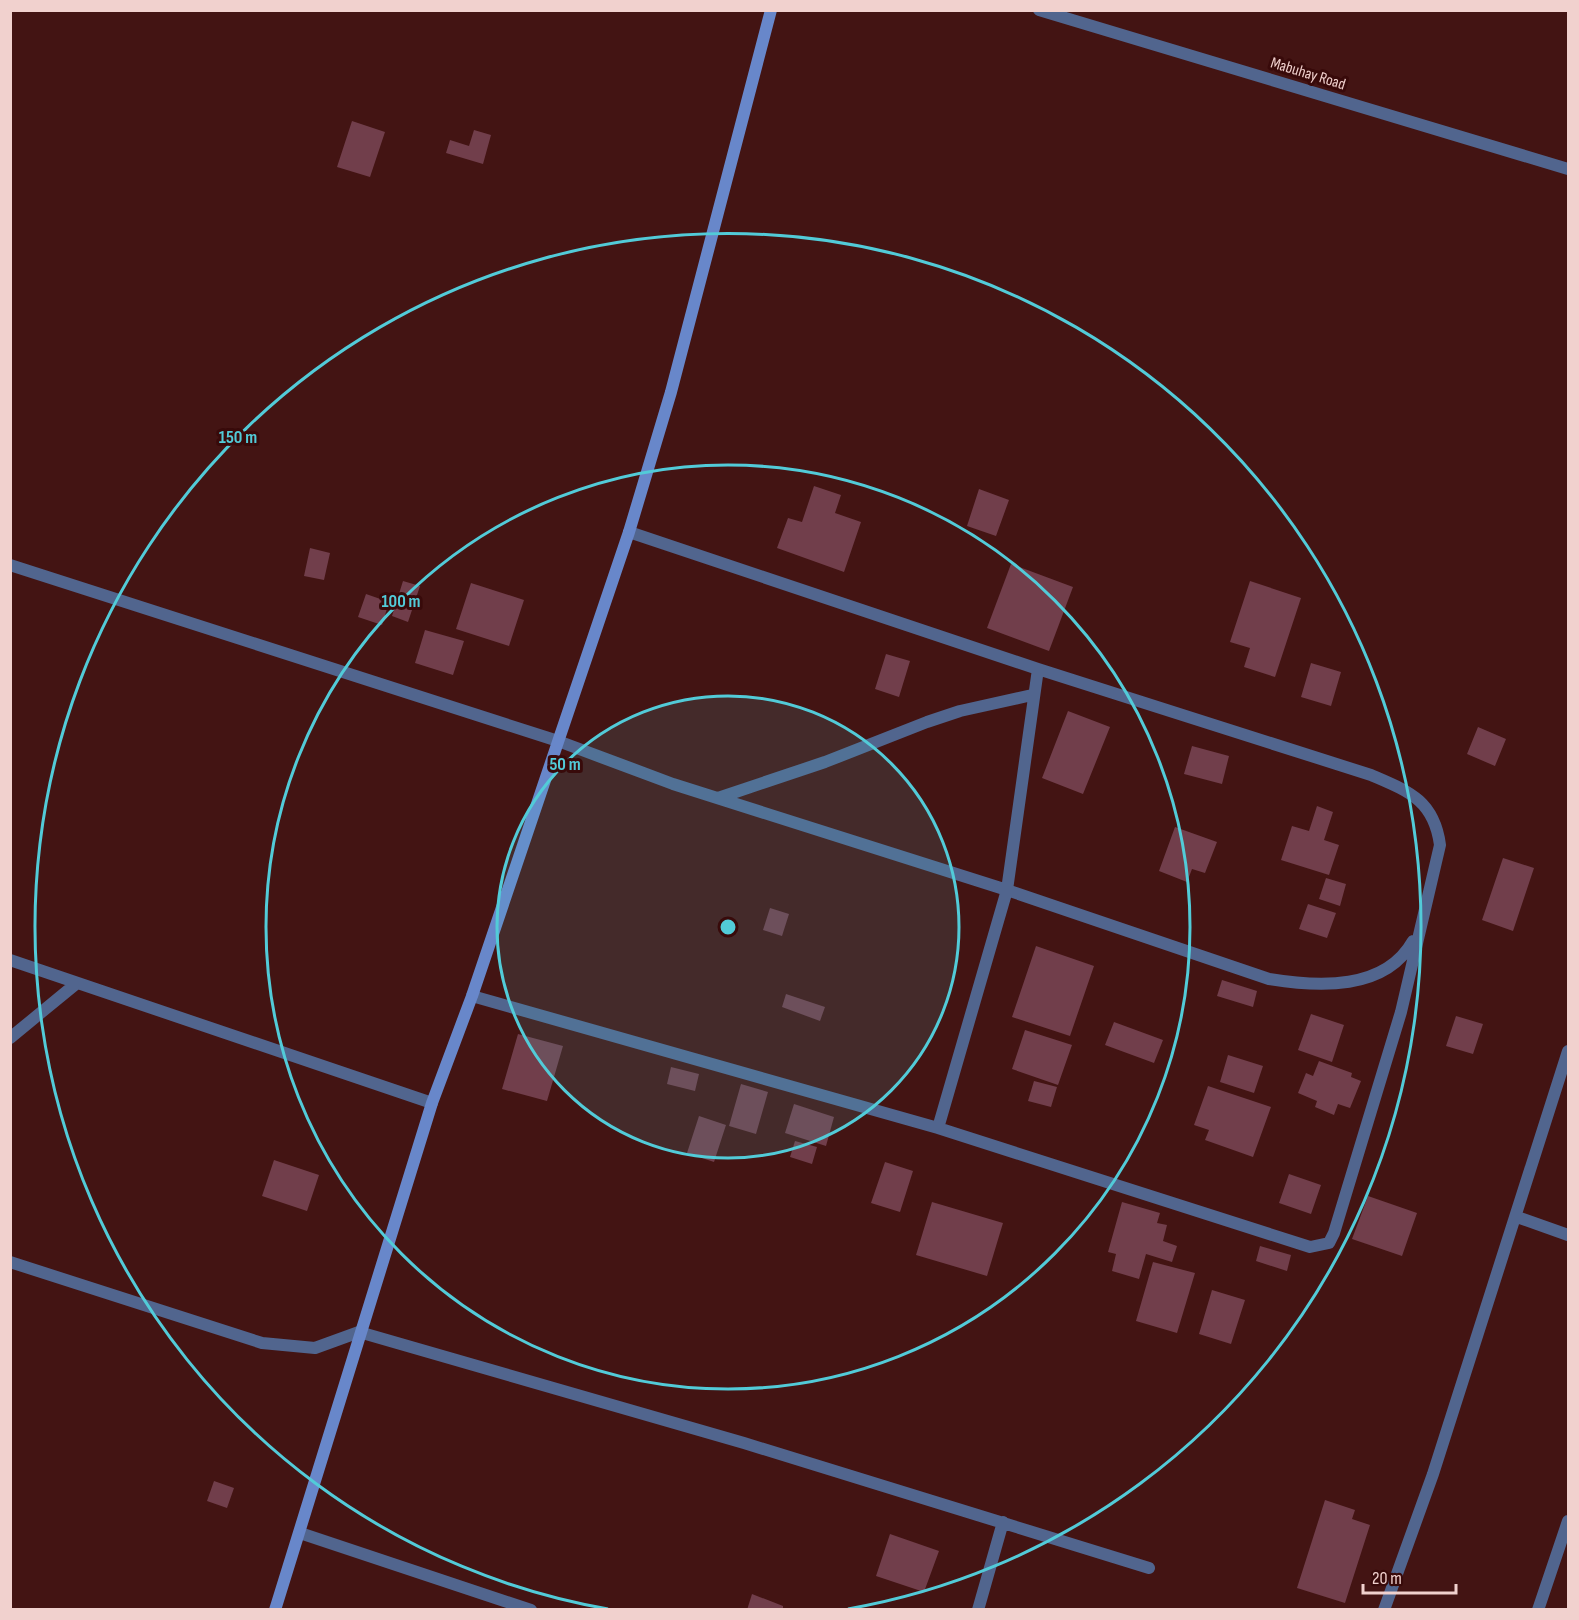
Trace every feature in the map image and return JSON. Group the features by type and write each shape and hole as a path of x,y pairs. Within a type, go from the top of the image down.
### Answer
{"main road":[{"path":"275,1610 359,1332 432,1103 472,996 629,532 671,392 771,10"}],"street":[{"name":"Mabuhay Road","path":"1039,10 1569,169"},
{"path":"472,996 938,1128 1310,1246 1329,1243 1401,1012 1440,845 1438,828 1431,814 1413,794 1371,775 1038,669 629,532"},
{"path":"10,565 558,741 718,798 1007,890 1269,979 1302,985 1348,982 1377,975 1394,966 1406,953 1421,926"},
{"path":"938,1128 1007,890 1032,695 1038,669"},
{"path":"718,798 825,762 938,718 1032,695"},
{"path":"10,960 432,1103"},
{"path":"10,1038 77,983"},
{"path":"1384,1610 1433,1474 1569,1051"},
{"path":"1517,1217 1569,1235"},
{"path":"10,1262 262,1343 315,1348 359,1332 744,1443 1149,1568"},
{"path":"1538,1610 1569,1521"},
{"path":"978,1610 1003,1522"},
{"path":"300,1533 531,1610"}],"building":[{"path":"352,121 385,132 370,177 337,167"},
{"path":"474,130 491,135 483,164 446,153 450,140 469,146"},
{"path":"814,486 841,495 835,513 861,522 844,572 777,548 788,518 802,522"},
{"path":"979,489 1009,500 996,536 967,526"},
{"path":"310,548 330,553 324,580 304,576"},
{"path":"1011,564 1073,587 1049,651 987,628"},
{"path":"403,581 420,586 408,622 392,616"},
{"path":"1250,581 1301,598 1275,677 1244,667 1250,648 1230,642"},
{"path":"471,583 524,600 509,646 456,629"},
{"path":"366,594 389,602 382,625 358,617"},
{"path":"425,630 464,641 453,675 415,663"},
{"path":"886,654 910,661 899,697 875,689"},
{"path":"1311,663 1341,672 1331,706 1301,697"},
{"path":"1068,711 1110,727 1083,794 1042,778"},
{"path":"1478,727 1506,739 1495,766 1467,754"},
{"path":"1192,746 1229,756 1222,784 1184,774"},
{"path":"1317,806 1333,812 1324,840 1339,845 1329,875 1281,860 1292,826 1309,831"},
{"path":"1175,827 1217,842 1205,873 1192,869 1187,882 1159,871"},
{"path":"1503,858 1534,868 1513,931 1482,920"},
{"path":"1326,878 1346,884 1340,906 1319,899"},
{"path":"1308,904 1336,913 1327,938 1299,929"},
{"path":"770,908 789,914 782,936 763,930"},
{"path":"1036,946 1094,966 1070,1036 1012,1017"},
{"path":"1222,980 1257,991 1253,1007 1217,996"},
{"path":"786,994 825,1007 820,1021 782,1007"},
{"path":"1311,1014 1344,1025 1332,1062 1298,1050"},
{"path":"1456,1016 1483,1024 1473,1054 1446,1046"},
{"path":"1114,1022 1163,1040 1154,1063 1105,1045"},
{"path":"1025,1030 1072,1045 1058,1085 1012,1069"},
{"path":"518,1034 563,1046 547,1101 502,1089"},
{"path":"1228,1055 1263,1066 1254,1093 1220,1082"},
{"path":"1319,1061 1352,1073 1351,1077 1361,1081 1350,1108 1338,1104 1334,1115 1315,1107 1317,1101 1298,1093 1306,1073 1313,1076"},
{"path":"671,1067 699,1074 695,1091 667,1084"},
{"path":"1034,1081 1057,1087 1051,1107 1028,1101"},
{"path":"741,1084 768,1092 756,1134 729,1126"},
{"path":"1208,1086 1271,1107 1253,1157 1205,1140 1209,1130 1194,1125"},
{"path":"794,1104 834,1117 826,1146 785,1133"},
{"path":"699,1116 726,1125 714,1162 687,1153"},
{"path":"795,1141 817,1147 812,1164 790,1157"},
{"path":"274,1160 319,1175 307,1211 262,1196"},
{"path":"885,1162 913,1171 900,1212 871,1203"},
{"path":"1289,1174 1321,1185 1311,1214 1279,1203"},
{"path":"1368,1196 1417,1213 1402,1256 1352,1239"},
{"path":"932,1202 1003,1223 987,1276 916,1255"},
{"path":"1122,1202 1160,1213 1157,1223 1167,1225 1163,1241 1177,1246 1172,1262 1146,1254 1139,1279 1112,1271 1116,1254 1108,1252"},
{"path":"1260,1246 1291,1255 1287,1271 1256,1261"},
{"path":"1153,1262 1195,1273 1177,1333 1136,1321"},
{"path":"1212,1290 1245,1300 1231,1344 1199,1334"},
{"path":"214,1481 234,1488 227,1508 207,1501"},
{"path":"1325,1500 1355,1510 1352,1519 1370,1525 1345,1603 1297,1588"},
{"path":"890,1534 939,1551 924,1592 876,1576"},
{"path":"752,1594 783,1606 783,1610 747,1610"}]}
